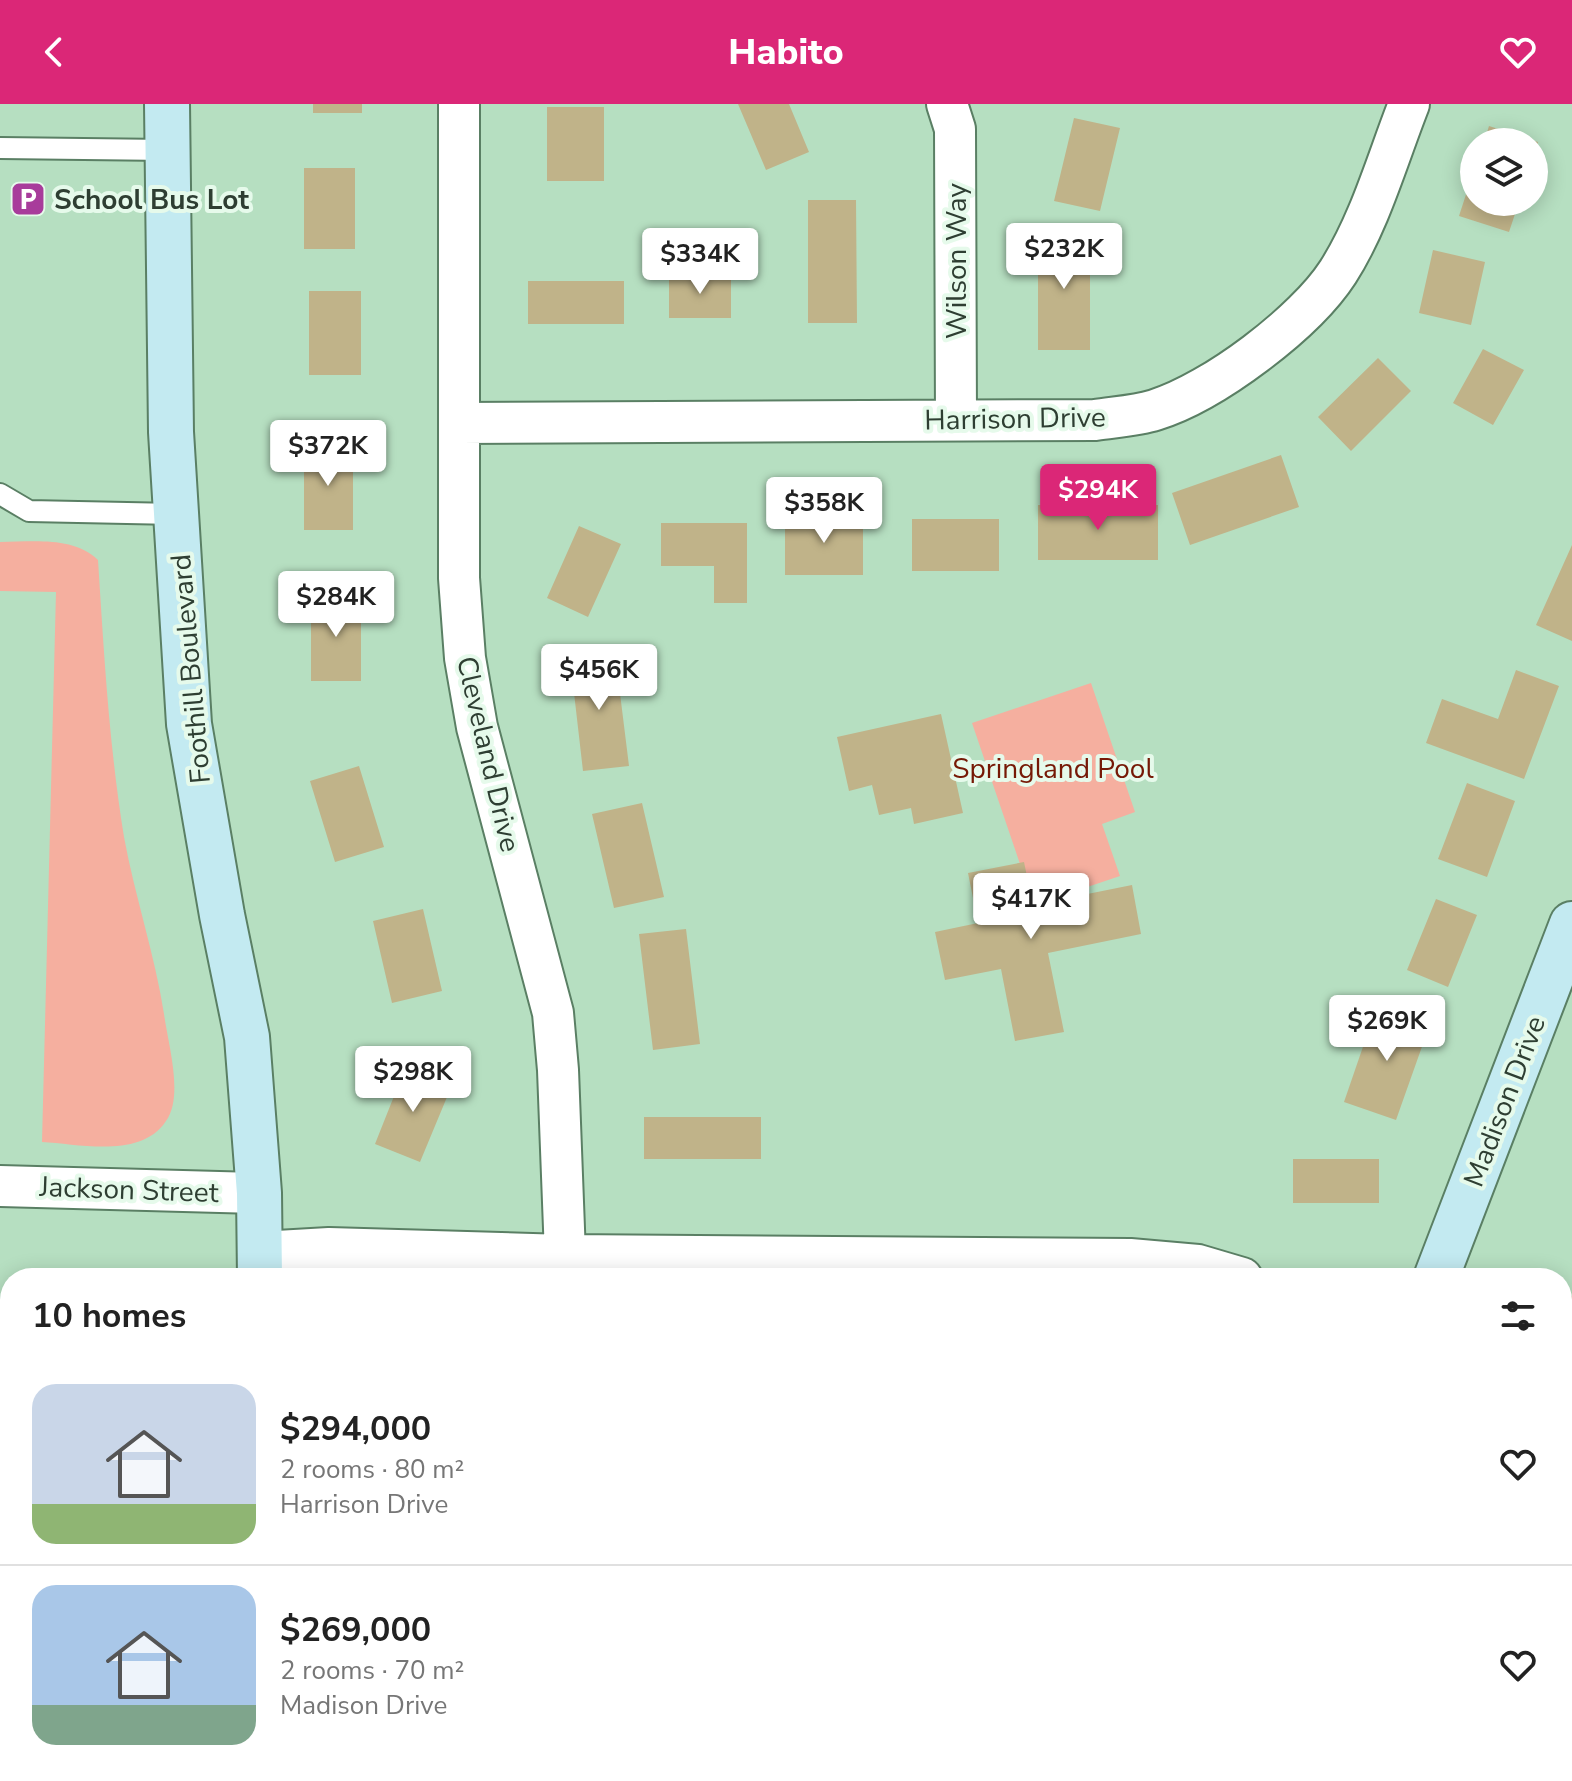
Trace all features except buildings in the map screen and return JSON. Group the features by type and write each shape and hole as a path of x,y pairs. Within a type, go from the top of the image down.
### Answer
{"main road":[{"name":"Foothill Boulevard","path":"167,104 171,432 189,724 247,1037 259,1193 260,1265"},
{"name":"Madison Drive","path":"1440,1268 1572,924"}],"street":[{"name":"Cleveland Drive","path":"459,104 459,578 465,658 477,727 553,1013 559,1085 565,1255"},
{"name":"Wilson Way","path":"947,104 955,129 956,420"},
{"name":"Harrison Drive","path":"460,423 1095,420 1155,410 1214,382 1263,348 1313,306 1338,271 1369,208 1409,104"},
{"name":"Jackson Street","path":"0,1186 259,1193"},
{"path":"260,1265 329,1248 565,1255 1130,1259 1208,1268"}],"lane":[{"path":"0,148 167,150"},
{"path":"0,494 29,511 176,514"}],"green space":[{"path":"0,542 65,544 88,552 98,560 114,768 124,837 160,992 174,1084 174,1098 166,1121 155,1133 126,1145 42,1142 56,592 0,591"},
{"name":"Springland Pool","path":"1091,683 1135,812 1102,824 1120,876 1034,905 972,723"}],"place":[{"name":"School Bus Lot","path":"28,199"}]}
